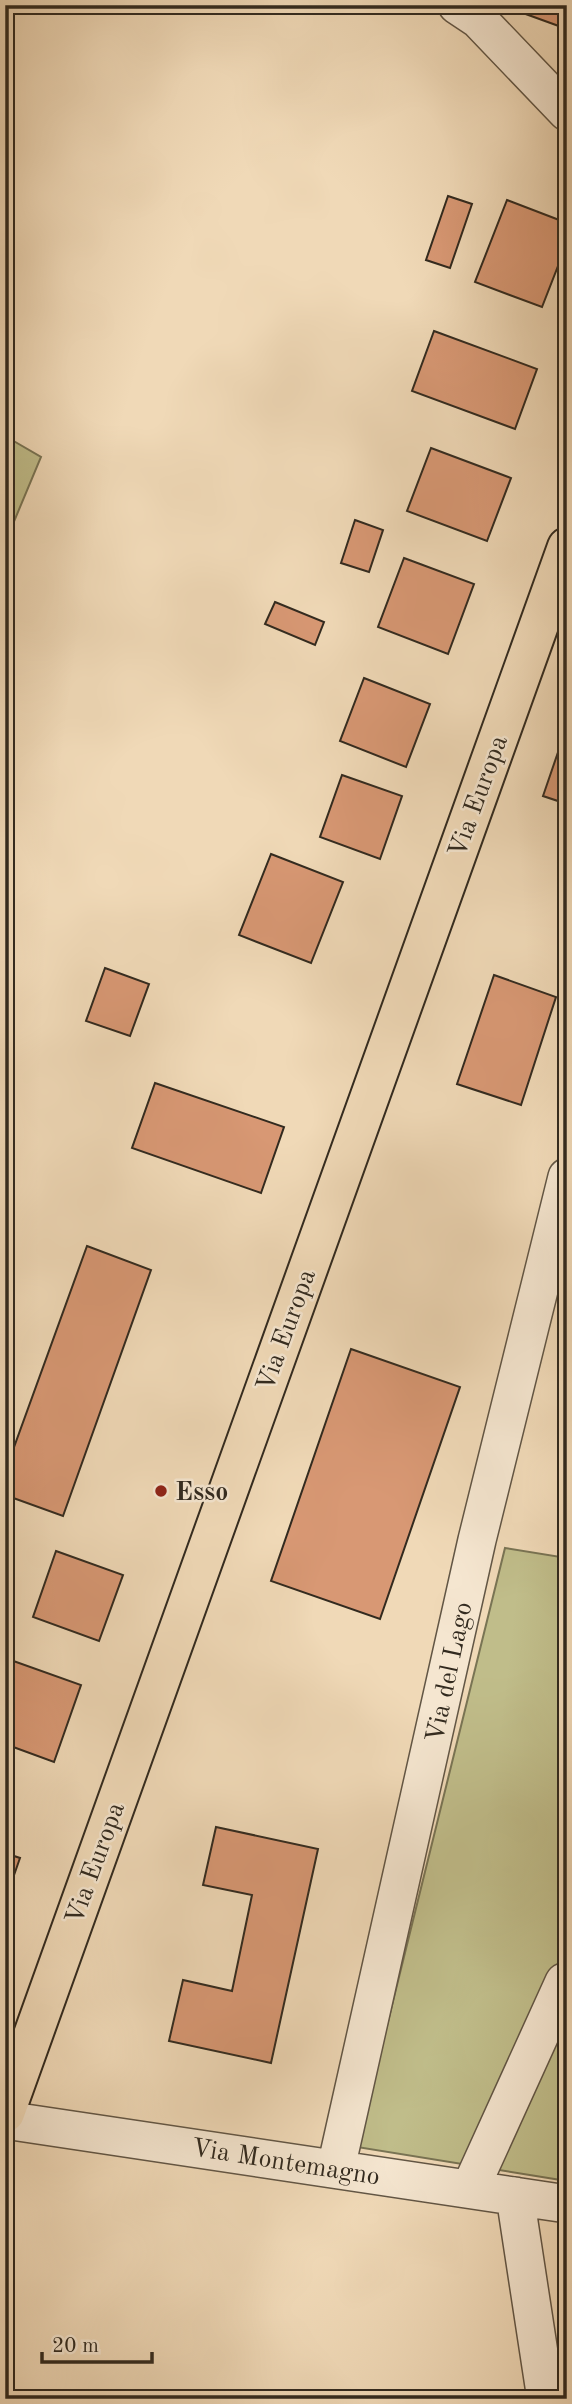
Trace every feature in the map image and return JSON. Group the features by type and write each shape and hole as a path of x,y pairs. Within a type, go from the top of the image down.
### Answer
{"main road":[{"name":"Via Europa","path":"5,2113 567,547"}],"street":[{"path":"457,5 478,19 567,112"},
{"name":"Via del Lago","path":"336,2168 477,1540 567,1177"},
{"path":"470,2189 564,1982"},
{"name":"Via Montemagno","path":"5,2120 567,2204"},
{"path":"515,2196 546,2399"}],"shaded area":[{"path":"5,436 41,457 5,543"},
{"path":"505,1548 567,1558 567,2181 357,2147"}],"building":[{"path":"510,5 567,5 567,29 509,8"},
{"path":"448,196 472,204 450,268 426,260"},
{"path":"507,200 567,223 567,243 542,307 475,282"},
{"path":"434,331 537,369 515,429 412,391"},
{"path":"431,448 511,478 487,541 407,511"},
{"path":"355,520 383,530 369,572 341,563"},
{"path":"404,558 474,584 448,654 378,627"},
{"path":"275,602 324,622 315,645 265,624"},
{"path":"364,678 430,704 406,767 340,741"},
{"path":"567,726 567,804 543,796"},
{"path":"342,775 402,796 380,859 320,837"},
{"path":"271,854 343,882 311,963 239,935"},
{"path":"105,968 149,984 130,1036 86,1021"},
{"path":"494,975 556,997 521,1105 457,1084"},
{"path":"155,1083 284,1127 261,1193 132,1148"},
{"path":"87,1246 151,1270 63,1516 5,1495 5,1472"},
{"path":"351,1349 460,1387 380,1619 271,1581"},
{"path":"56,1551 123,1575 99,1641 33,1617"},
{"path":"5,1658 81,1685 54,1762 5,1744"},
{"path":"216,1827 318,1849 271,2063 169,2041 183,1980 232,1991 252,1895 203,1885"},
{"path":"5,1853 20,1858 5,1901"}],"place":[{"name":"Esso","path":"161,1491"}]}
